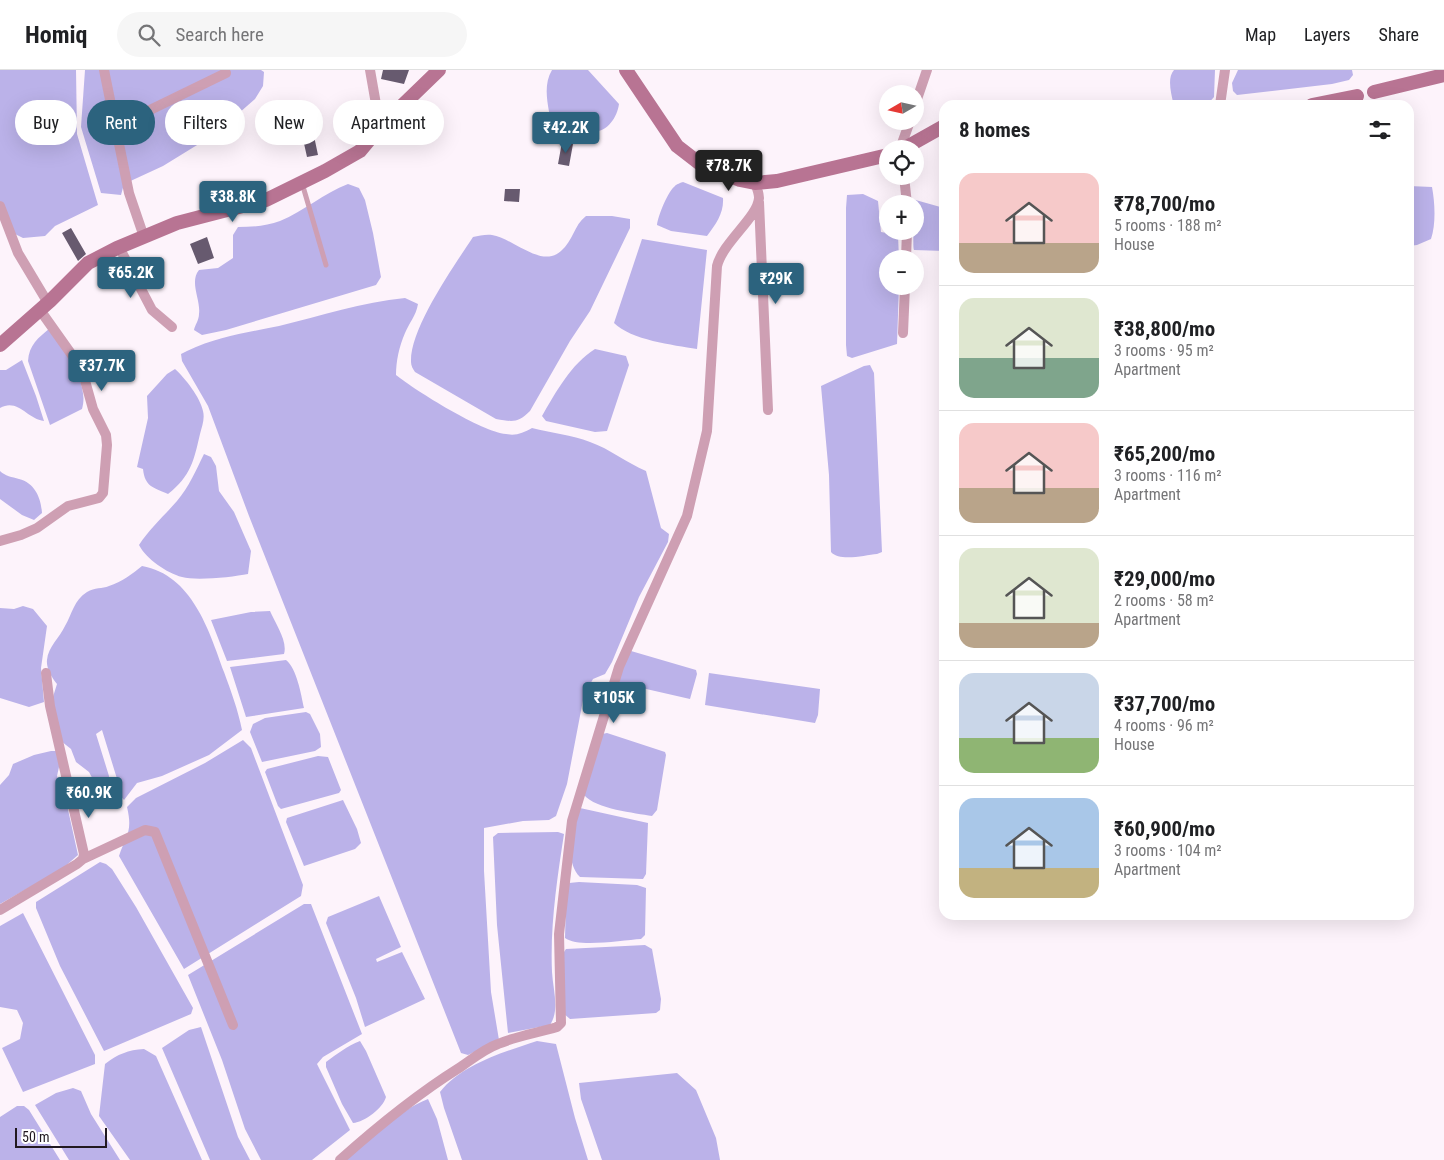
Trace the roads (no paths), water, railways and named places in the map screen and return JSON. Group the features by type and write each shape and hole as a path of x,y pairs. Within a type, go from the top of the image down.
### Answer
{"main road":[{"path":"408,100 439,70"},
{"path":"626,70 667,134 687,155 724,175 755,183 778,181 879,157"},
{"path":"1374,92 1444,75"},
{"path":"1337,100 1357,96"},
{"path":"918,140 939,129"},
{"path":"0,345 88,263 177,222 266,200 302,183 360,151 365,145"}],"street":[{"path":"104,70 110,100"},
{"path":"370,70 375,100"},
{"path":"922,85 927,70"},
{"path":"1221,100 1225,70"},
{"path":"155,108 226,74"},
{"path":"119,145 129,193 144,237"},
{"path":"755,183 759,200 768,410"},
{"path":"340,1160 424,1090 496,1044 518,1036 557,1027 561,1023 559,934 572,821 619,667 687,516 707,431 719,257 755,209 759,200"},
{"path":"0,206 18,253 44,306 79,365 93,409 106,435 107,445 103,494 99,498 68,506 37,528 0,541"},
{"path":"120,247 152,310 172,327"},
{"path":"903,333 905,295"},
{"path":"46,673 50,706 83,848 83,859"},
{"path":"0,910 83,859 145,830 155,832 233,1025"}],"lane":[{"path":"302,183 326,264"}]}
